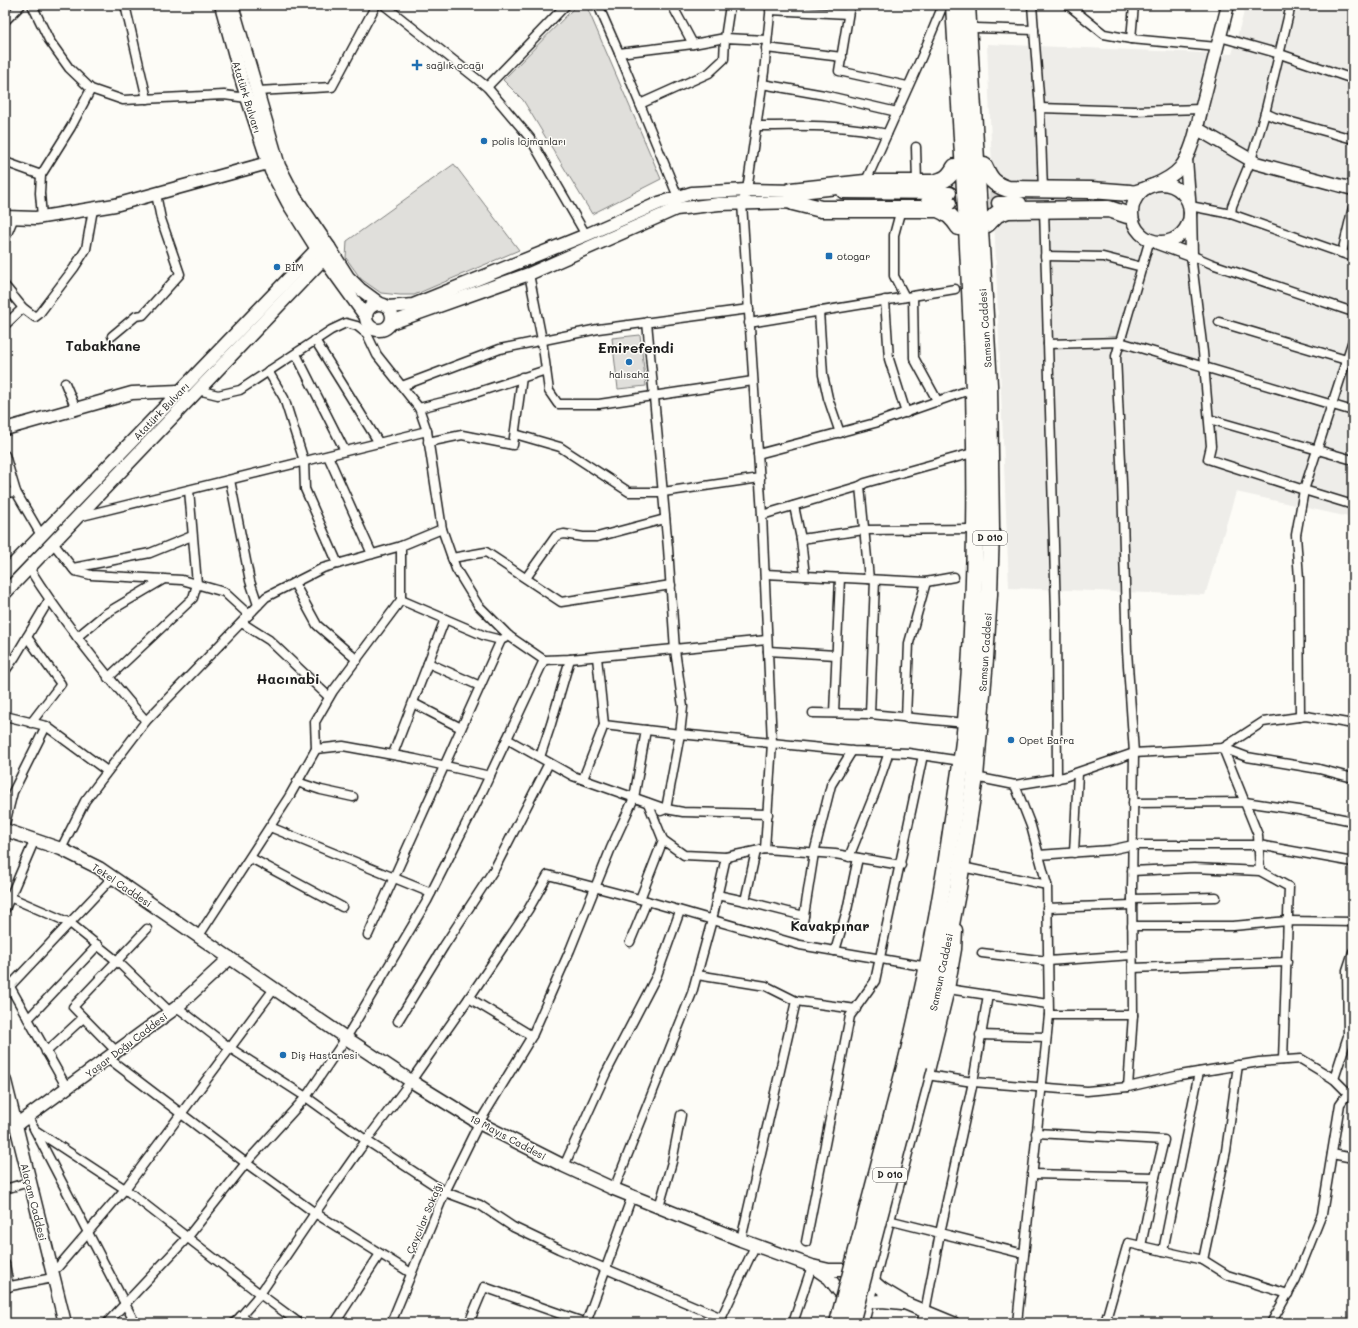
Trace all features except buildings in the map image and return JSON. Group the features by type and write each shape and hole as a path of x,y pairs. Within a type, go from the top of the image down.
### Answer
{"highway":[{"path":"953,5 948,24 967,375 982,386 994,361 976,28 968,5"},
{"name":"Samsun Caddesi","path":"918,1068 925,967 946,873 966,723 976,528 976,452 982,386 970,280 953,5"},
{"name":"Samsun Caddesi","path":"854,1280 918,1068 939,988 962,868 975,777 989,594 990,529 982,386 968,5"},
{"path":"984,166 989,177 996,185 1008,189 1091,190 1130,193"},
{"path":"792,196 865,183 933,184 944,181 950,176 955,168"},
{"path":"792,196 821,209 938,209 947,213 953,218 959,227"},
{"path":"987,224 997,214 1008,210 1044,209 1109,210 1131,221"},
{"name":"D 010","path":"838,1323 854,1280"},
{"name":"D 010","path":"851,1323 854,1280"}],"main road":[{"name":"Atatürk Bulvarı","path":"221,5 243,85"},
{"name":"Atatürk Bulvarı","path":"5,573 179,391 323,248 288,203 273,162 252,94 232,5"},
{"path":"1186,159 1190,209 1191,255 1150,239 1142,234 1120,208 1110,204 998,199 1130,193 1168,178 1179,169 1186,159 1196,128 1228,5"},
{"path":"243,85 252,94"},
{"path":"1196,128 1256,163 1353,189"},
{"path":"10,217 42,217 115,205 273,162"},
{"path":"1131,221 1136,198 1142,191 1150,186 1159,184 1168,185 1177,188 1184,194 1190,209 1189,222 1185,230 1178,237 1164,241 1159,242 1150,239"},
{"path":"367,326 367,310 372,305 413,305 586,235 659,203 692,193 747,190 792,196 950,198"},
{"path":"324,259 367,326 381,330 387,328 391,323 529,274 676,209 742,203 792,196"},
{"path":"5,593 328,255 323,248"},
{"path":"323,248 360,290 384,305 392,314 391,323"},
{"path":"5,429 132,393 179,391 194,394"},
{"name":"Tekel Caddesi","path":"5,830 61,849 93,865 114,877 230,958"},
{"path":"830,1323 888,1220 918,1068 948,989 955,949 958,888"},
{"name":"19 Mayıs Caddesi","path":"230,958 411,1082 479,1123 564,1166 614,1189 755,1246 812,1266 829,1270 854,1280"},
{"name":"Yaşar Doğu Caddesi","path":"17,1120 67,1088 173,1010 230,958"},
{"path":"862,1323 867,1302 854,1280 901,1054 925,967"},
{"name":"Alaçam Caddesi","path":"5,1081 17,1120 56,1272 65,1323"},
{"name":"Alaçam Caddesi","path":"17,1120 29,1182 72,1323"},
{"name":"19 Mayıs Caddesi","path":"812,1266 829,1278 854,1280"},
{"path":"854,1280 882,1289 907,1304 923,1317 952,1323"},
{"name":"19 Mayıs Caddesi","path":"854,1280 851,1298 867,1302 882,1301 907,1304"}],"street":[{"path":"5,21 21,5"},
{"path":"32,5 49,40 70,68 91,89 123,100 252,94 332,87 376,5"},
{"path":"125,5 147,99"},
{"path":"384,5 487,87 530,138 586,235"},
{"path":"487,87 566,5"},
{"path":"598,5 678,197"},
{"path":"672,5 693,44"},
{"path":"640,104 709,73 724,59 725,38 730,5"},
{"path":"850,5 839,71 907,86"},
{"path":"865,183 907,86 922,56 943,5"},
{"path":"1032,5 1040,108 1043,190"},
{"path":"1068,5 1104,34 1131,39 1218,42 1280,54 1353,79"},
{"path":"1131,39 1134,5"},
{"path":"1231,214 1232,206 1251,160 1265,113 1291,5"},
{"path":"765,849 772,743 760,478 742,203 747,190 762,84 770,8 848,14"},
{"path":"976,28 1034,30"},
{"path":"619,53 693,44 725,38 842,57"},
{"path":"762,84 824,95 897,112"},
{"path":"224,95 243,85"},
{"path":"42,217 40,193 41,175 71,127 91,89"},
{"path":"1040,108 1135,111 1201,109"},
{"path":"1265,113 1274,117 1353,139"},
{"path":"756,126 830,126 870,130 887,134"},
{"path":"916,147 917,183"},
{"path":"5,162 41,175"},
{"path":"112,336 136,316 143,315 180,274 161,219 156,194"},
{"path":"1342,253 1353,207"},
{"path":"5,286 22,308 34,317 38,314 74,268 86,249 93,209"},
{"path":"901,209 894,235 894,276 909,296 914,358 938,402"},
{"path":"1044,209 1056,612 1057,779"},
{"path":"1190,209 1231,214 1353,257"},
{"path":"5,238 10,217"},
{"path":"1128,1087 1133,1015 1132,871 1134,753 1127,651 1116,356 1150,239"},
{"path":"1353,312 1212,264 1191,255 1209,419 1211,446 1208,459 1353,505"},
{"path":"1045,256 1103,257 1142,267"},
{"path":"529,274 542,340 549,391 558,404 599,404 753,381"},
{"path":"750,323 955,289"},
{"path":"885,300 889,359 906,413"},
{"path":"5,325 22,308"},
{"path":"402,386 500,349 598,329 749,309"},
{"path":"819,311 823,375 828,398 840,433"},
{"path":"647,322 666,519 675,650 683,707 680,734 666,809"},
{"path":"1219,322 1350,361"},
{"path":"194,394 218,395 240,390 331,330 346,323 357,326 367,326 377,355 419,408 427,431 442,529 456,569 478,605 505,638 544,660 570,660 767,640"},
{"path":"315,340 379,443"},
{"path":"1300,717 1299,579 1296,535 1304,490 1332,405 1350,361 1353,340"},
{"path":"1048,344 1120,342 1353,411"},
{"path":"296,354 345,451"},
{"path":"419,408 463,397 546,370"},
{"path":"268,371 284,398 304,462 306,489 338,564"},
{"path":"428,442 462,435 512,445 515,434 522,378"},
{"path":"64,383 76,409"},
{"path":"758,454 875,423 982,386"},
{"path":"1209,419 1353,460"},
{"path":"76,518 427,431"},
{"path":"515,434 560,447 629,492 663,492 760,478"},
{"path":"762,515 860,486 864,483 976,452"},
{"path":"5,455 16,492 41,536"},
{"path":"328,456 372,554"},
{"path":"230,480 250,581 258,605"},
{"path":"860,486 864,530 872,579 870,714"},
{"path":"108,678 193,598 197,584 189,490"},
{"path":"5,493 16,492"},
{"path":"794,506 801,539 805,576"},
{"path":"526,578 556,536 564,534 583,537 597,537 666,519"},
{"path":"801,539 864,530 976,528"},
{"path":"61,849 85,801 146,721 266,597 323,568 401,546 442,529"},
{"path":"73,568 150,553 192,536"},
{"path":"52,543 75,571 91,575 182,580 224,592 249,615"},
{"path":"198,937 270,828 316,749 315,722 329,697 401,600 401,546"},
{"path":"452,558 486,552 561,602 671,585"},
{"path":"29,568 49,600 108,678 146,721"},
{"path":"765,574 926,582 954,577"},
{"path":"834,714 840,578"},
{"path":"78,637 105,614 165,579"},
{"path":"906,718 909,642 926,582"},
{"path":"294,583 317,625 357,660"},
{"path":"5,671 49,600"},
{"path":"401,600 485,636 505,638"},
{"path":"393,754 445,619"},
{"path":"242,623 269,640 329,697"},
{"path":"27,637 61,684 31,722"},
{"path":"368,935 480,686 505,638"},
{"path":"768,651 836,655"},
{"path":"583,779 604,725 597,657"},
{"path":"107,1323 187,1238 246,1163 306,1098 346,1038 431,893 490,776 544,660"},
{"path":"540,757 552,724 570,660"},
{"path":"428,663 480,686"},
{"path":"413,703 461,728"},
{"path":"813,713 870,714 966,723"},
{"path":"5,716 46,726 107,771"},
{"path":"1223,748 1263,722 1306,716 1353,724"},
{"path":"604,725 852,751 908,753 961,761"},
{"path":"5,824 13,792 46,726"},
{"name":"Çaycılar Sokağı","path":"391,1323 445,1192 479,1123 532,1036 570,950 634,798 646,730"},
{"path":"507,739 573,776 666,809 683,812 768,814"},
{"path":"316,749 343,746 393,754 490,776"},
{"path":"1223,748 1258,835 1260,871"},
{"path":"975,777 1015,785 1057,779 1134,753 1223,748 1247,757 1319,769 1353,778"},
{"path":"717,895 745,901 803,919 814,853 831,785 852,751"},
{"path":"849,857 876,790 889,752"},
{"path":"806,1242 850,1016 875,982 923,755"},
{"path":"398,1020 495,868 550,763"},
{"path":"1074,853 1078,773"},
{"path":"297,782 353,798"},
{"path":"1015,785 1031,826 1046,885 1049,1015 1017,1323"},
{"path":"1133,803 1244,802 1299,810 1353,821"},
{"path":"648,803 664,840 684,855 726,857 765,849 858,858 900,865"},
{"path":"652,813 666,809"},
{"path":"270,828 431,893"},
{"path":"5,909 8,896 34,839"},
{"path":"630,942 664,840"},
{"path":"1038,855 1110,850 1133,845 1259,845 1353,862"},
{"path":"745,901 756,851"},
{"path":"614,1189 692,993 712,920 726,857"},
{"path":"251,858 342,907"},
{"path":"835,951 847,910 858,858"},
{"path":"962,868 1046,885"},
{"path":"1132,871 1194,868 1260,871 1289,887 1283,1060"},
{"path":"234,1323 260,1294 315,1213 411,1082 528,910 548,875 680,910 800,945 925,967"},
{"path":"10,986 114,877"},
{"path":"8,896 70,923 117,961 173,1010 445,1192 480,1205 513,1227 558,1249 720,1320 755,1246"},
{"path":"1047,908 1216,897"},
{"path":"564,1166 606,1073 657,975 680,910"},
{"path":"1132,926 1233,926 1288,921 1353,922"},
{"path":"147,929 73,1007 112,1055 180,1114 315,1213 411,1273"},
{"path":"28,1020 98,945"},
{"path":"982,952 1048,961 1132,954"},
{"path":"1334,1079 1348,1036 1347,970 1353,952"},
{"path":"1133,968 1287,962"},
{"path":"697,975 766,986 796,1001 856,1009"},
{"path":"5,978 67,1088"},
{"path":"5,1264 7,1287 56,1272 125,1189 274,989"},
{"path":"948,989 1048,1004"},
{"path":"923,1317 973,1082 988,995"},
{"path":"469,998 532,1036"},
{"path":"741,1240 796,1001"},
{"path":"1049,1015 1133,1015"},
{"path":"46,1052 83,1018"},
{"path":"980,1035 1046,1037"},
{"path":"918,1068 973,1082 1087,1091 1128,1087 1199,1072 1258,1062 1301,1059 1334,1079 1351,1094 1340,1104 1322,1214 1296,1280 1271,1323"},
{"path":"1203,1260 1226,1151 1238,1066"},
{"path":"1163,1251 1199,1072"},
{"path":"659,1207 672,1162 682,1115"},
{"path":"17,1120 35,1130 125,1189 299,1323"},
{"path":"35,1130 135,1323"},
{"path":"1036,1133 1164,1140 1141,1246"},
{"path":"1332,1154 1353,1158"},
{"path":"1032,1174 1155,1177"},
{"path":"5,1190 29,1182"},
{"path":"469,1323 484,1287 586,1323 632,1196"},
{"path":"888,1220 1024,1254"},
{"path":"1105,1323 1128,1244 1203,1260 1227,1275 1288,1294"},
{"path":"335,1323 380,1254"},
{"path":"793,1323 812,1266"},
{"path":"241,1316 250,1323"}],"shaded area":[{"path":"577,5 586,5 661,179 592,214 523,100 503,80"},
{"path":"1246,5 1353,5 1353,518 1236,492 1205,595 1009,588 987,44 1232,54"},
{"path":"454,164 519,250 414,295 381,293 361,279 346,258 347,241"},
{"name":"halısaha","path":"640,335 646,386 618,389 612,338"},
{"path":"167,410 171,411 5,587 5,580"}],"tunnel":[{"path":"971,193 998,194"},
{"path":"950,203 998,203"}],"place":[{"name":"sağlık ocağı","path":"417,65"},
{"name":"polis lojmanları","path":"484,141"},
{"name":"otogar","path":"829,256"},
{"name":"BİM","path":"277,267"},
{"name":"halısaha","path":"629,362"},
{"name":"Opet Bafra","path":"1011,740"},
{"name":"Diş Hastanesi","path":"283,1055"}],"district":[{"name":"Tabakhane","path":"103,346"},
{"name":"Emirefendi","path":"636,348"},
{"name":"Hacınabi","path":"288,679"},
{"name":"Kavakpınar","path":"830,926"}]}
